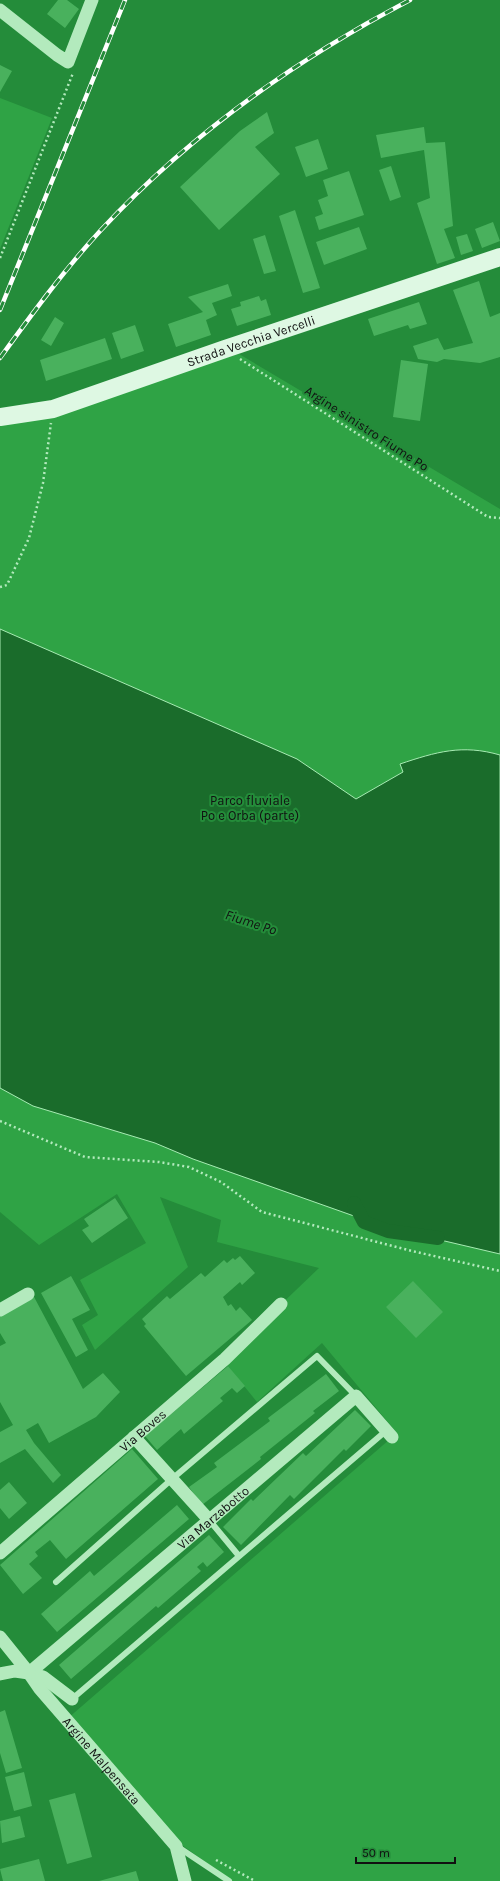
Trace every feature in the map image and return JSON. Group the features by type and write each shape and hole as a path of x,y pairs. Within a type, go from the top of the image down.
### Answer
{"street":[{"path":"0,10 56,55 68,62 92,0"},
{"name":"Strada Vecchia Vercelli","path":"0,417 53,409 225,349 500,258"},
{"path":"0,1310 28,1294"},
{"name":"Via Boves","path":"0,1553 225,1359 281,1304"},
{"path":"356,1396 389,1434"},
{"name":"Via Marzabotto","path":"28,1673 210,1521 356,1396"},
{"path":"134,1437 210,1521"},
{"name":"Argine Malpensata","path":"0,1637 40,1689 176,1846"},
{"path":"0,1674 15,1671 28,1673"},
{"name":"Argine Malpensata","path":"28,1673 43,1677 72,1699"},
{"path":"176,1846 185,1881"}],"lane":[{"path":"56,1582 172,1479 317,1356 356,1396"},
{"path":"72,1699 239,1556 389,1434"},
{"path":"210,1521 239,1556"},
{"path":"176,1846 229,1881"}],"path":[{"path":"0,258 74,71 68,62"},
{"name":"Argine sinistro Fiume Po","path":"225,349 488,517 500,518"},
{"path":"0,587 7,585 29,538 43,483 53,409"},
{"path":"0,1121 85,1157 159,1162 189,1167 221,1182 262,1212 412,1251 500,1271"}],"green space":[{"path":"0,98 52,118 0,249"},
{"name":"Parco fluviale Po e Orba (parte)","path":"239,354 500,509 500,1881 232,1881 175,1840 67,1719 397,1433 322,1343 257,1402 223,1360 319,1268 217,1242 221,1220 160,1197 188,1267 95,1350 82,1325 98,1315 80,1280 146,1243 117,1194 39,1245 0,1212 0,416"}],"water":[{"name":"Fiume Po","path":"0,629 297,759 356,799 403,772 400,764 413,760 437,753 461,750 473,750 500,755 500,1254 385,1227 193,1159 155,1143 33,1106 0,1088"}],"building":[{"path":"58,0 67,0 79,9 65,28 47,14"},
{"path":"0,65 12,71 0,92"},
{"path":"267,112 274,133 255,147 280,174 219,230 180,187 240,131"},
{"path":"424,127 426,143 445,142 453,226 444,229 455,258 437,264 417,203 430,198 424,150 381,158 376,135"},
{"path":"318,139 328,169 306,177 295,147"},
{"path":"391,166 401,197 390,201 379,170"},
{"path":"349,171 364,215 319,230 315,217 323,214 318,200 328,196 323,180"},
{"path":"295,210 320,288 303,293 279,216"},
{"path":"493,222 500,241 482,248 475,229"},
{"path":"359,227 367,249 324,265 316,242"},
{"path":"467,234 473,251 461,255 456,237"},
{"path":"265,235 276,271 264,274 253,239"},
{"path":"479,281 490,317 500,313 500,357 480,363 444,359 437,362 418,359 413,346 438,338 444,350 473,343 453,290"},
{"path":"228,284 232,296 212,303 217,315 206,320 211,335 176,347 168,324 203,312 188,297"},
{"path":"259,296 261,301 266,299 271,315 237,326 231,309 241,306 240,302"},
{"path":"419,302 427,324 410,329 408,325 374,336 368,319"},
{"path":"55,317 64,323 51,346 41,340"},
{"path":"135,325 144,351 121,359 112,333"},
{"path":"105,338 112,359 46,381 40,360"},
{"path":"401,360 428,364 420,421 393,417"},
{"path":"115,1198 128,1218 92,1243 82,1230 89,1226 84,1219"},
{"path":"240,1256 255,1273 242,1285 240,1282 223,1297 228,1306 231,1304 236,1311 240,1307 252,1320 186,1376 144,1326 146,1324 142,1319 167,1296 170,1299 201,1273 205,1277 224,1260 227,1263 233,1258 235,1260"},
{"path":"71,1276 90,1310 72,1319 88,1350 76,1357 41,1293"},
{"path":"413,1281 443,1312 416,1338 386,1307"},
{"path":"33,1295 83,1389 103,1373 120,1392 96,1417 49,1443 38,1423 26,1430 34,1443 61,1475 53,1483 25,1449 0,1463 0,1432 13,1425 0,1402 0,1346 6,1343 0,1333 0,1313"},
{"path":"228,1366 245,1386 237,1393 232,1388 220,1398 223,1401 184,1434 181,1429 157,1450 145,1436"},
{"path":"326,1374 339,1391 313,1411 315,1413 260,1457 261,1459 202,1505 189,1487 217,1467 214,1463 270,1421 268,1418"},
{"path":"355,1410 371,1426 346,1451 344,1449 294,1499 290,1495 241,1545 223,1527 251,1499 253,1501 303,1453 306,1456"},
{"path":"132,1449 158,1479 66,1559 50,1540 35,1552 38,1556 29,1564 42,1578 23,1594 0,1565"},
{"path":"9,1482 27,1503 9,1519 0,1508 0,1490"},
{"path":"177,1505 189,1519 57,1632 41,1614 90,1571 94,1576"},
{"path":"209,1535 224,1552 207,1567 203,1562 197,1567 201,1571 158,1608 156,1606 71,1679 59,1665"},
{"path":"5,1710 22,1768 6,1773 0,1753 0,1712"},
{"path":"24,1772 32,1806 14,1811 5,1777"},
{"path":"75,1793 92,1857 67,1864 49,1800"},
{"path":"20,1816 25,1837 2,1843 0,1821"},
{"path":"39,1859 45,1881 3,1881 0,1869"},
{"path":"136,1871 139,1881 99,1881"}],"waterway":[{"path":"354,1203 364,1222 388,1231 438,1238"}],"railway":[{"path":"0,310 125,0"},
{"path":"0,358 49,292 87,245 135,195 171,162 208,131 285,74 367,23 410,0"}]}
